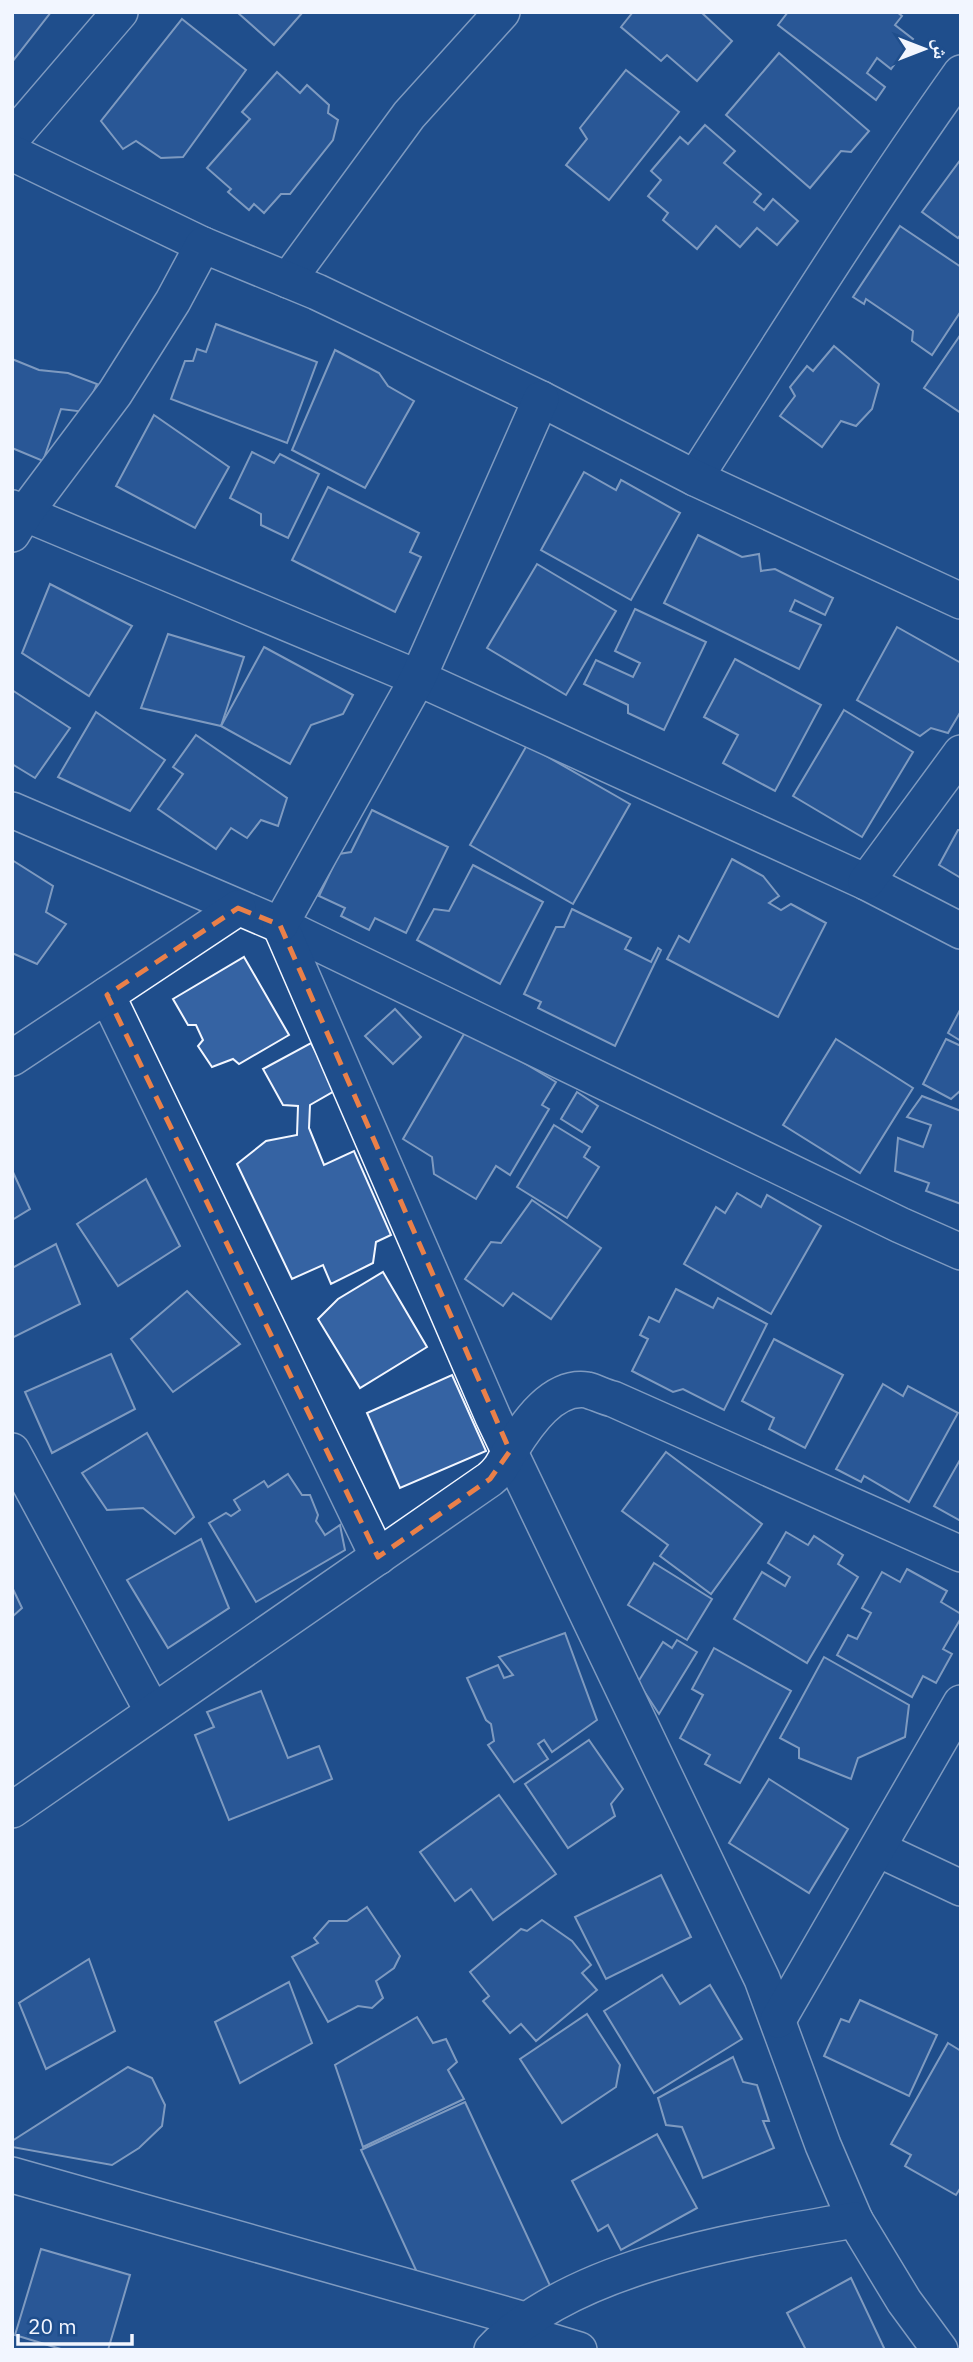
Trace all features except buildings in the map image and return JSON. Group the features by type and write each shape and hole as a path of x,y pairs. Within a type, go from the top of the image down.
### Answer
{"street":[{"path":"12,138 120,12"},
{"path":"288,280 409,115 502,12"},
{"path":"695,478 775,348 907,148 961,73"},
{"path":"12,153 203,245 288,280 541,399 695,478 961,601"},
{"path":"203,245 173,301 115,393 16,518 418,678 866,882 961,931"},
{"path":"280,925 418,678 541,399"},
{"path":"866,882 961,753"},
{"path":"12,810 280,925 961,1252"},
{"path":"12,1058 238,908"},
{"path":"280,925 492,1417 757,1968 823,2145 855,2220 904,2301 940,2350"},
{"path":"107,995 378,1557"},
{"path":"12,1810 490,1479 501,1470 529,1422 551,1400 569,1392 585,1390 613,1399 961,1554"},
{"path":"12,1451 153,1712"},
{"path":"778,2020 961,1703"},
{"path":"878,1849 961,1888"},
{"path":"12,2175 510,2333 579,2350"},
{"path":"510,2333 591,2285 668,2259 737,2240 855,2220"}],"highlighted area":[{"path":"238,908 280,925 510,1451 490,1479 378,1557 107,995"}]}
